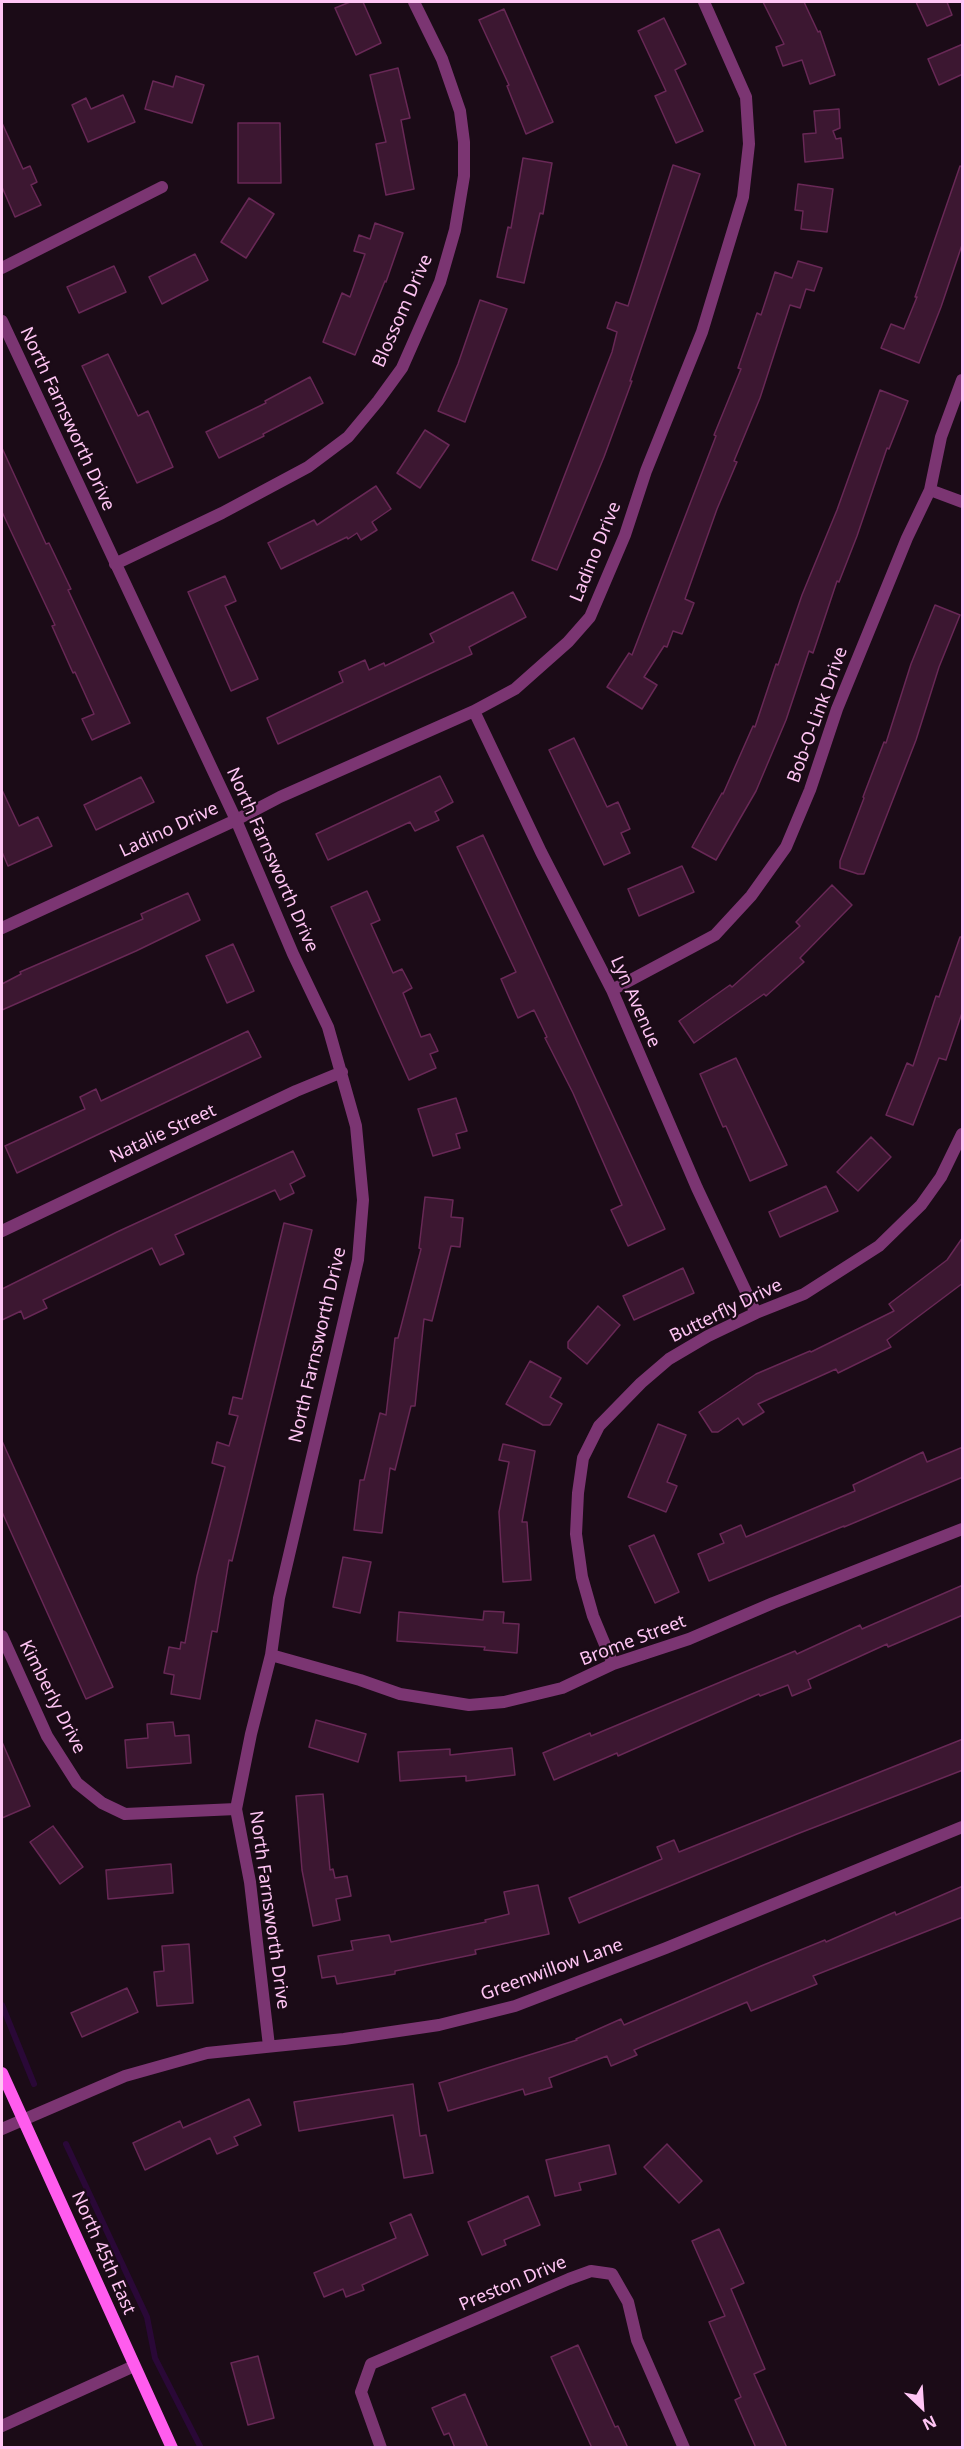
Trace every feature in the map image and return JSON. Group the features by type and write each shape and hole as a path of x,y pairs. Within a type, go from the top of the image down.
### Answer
{"main road":[{"name":"North 45th East","path":"2,2073 172,2448"}],"street":[{"name":"Blossom Drive","path":"115,564 222,513 308,467 348,438 402,368 440,282 455,230 464,176 464,142 459,111 442,59 414,2"},
{"name":"Ladino Drive","path":"2,928 236,820 280,797 474,711 515,689 568,642 590,617 625,535 646,471 702,332 743,197 749,144 746,97 704,2"},
{"path":"2,268 162,187"},
{"name":"North Farnsworth Drive","path":"2,321 236,820 293,954 328,1027 356,1126 363,1200 358,1260 279,1598 271,1655 251,1734 236,1809 249,1882 269,2046"},
{"name":"Bob-O-Link Drive","path":"612,990 715,935 751,896 786,847 810,790 841,698 907,538 930,490 941,437 963,380"},
{"path":"930,490 963,502"},
{"name":"Lyn Avenue","path":"474,711 541,852 612,990 697,1188 756,1313"},
{"name":"Natalie Street","path":"2,1231 296,1091 342,1072"},
{"name":"Butterfly Drive","path":"613,1664 593,1616 582,1577 576,1534 583,1458 599,1426 641,1383 669,1359 708,1336 756,1313 804,1294 879,1246 921,1205 941,1177 963,1134"},
{"name":"Brome Street","path":"271,1655 360,1680 400,1694 469,1704 504,1702 562,1688 613,1664 688,1639 773,1603 963,1529"},
{"name":"Kimberly Drive","path":"2,1636 47,1736 77,1783 102,1803 126,1814 236,1809"},
{"name":"Greenwillow Lane","path":"2,2129 125,2076 207,2053 344,2039 438,2025 515,2006 666,1948 963,1827"},
{"name":"Preston Drive","path":"381,2448 361,2392 371,2364 569,2278 591,2271 612,2274 628,2302 637,2340 684,2448"},
{"path":"2,2426 134,2366"}],"building":[{"path":"350,2 363,2 381,43 356,55 335,8"},
{"path":"763,2 804,2 818,32 820,31 835,75 810,84 802,60 783,66 776,47 784,44"},
{"path":"916,2 947,2 952,15 927,26"},
{"path":"504,9 553,122 526,134 507,86 509,85 479,20"},
{"path":"664,18 686,64 675,70 703,131 676,143 655,96 666,91 638,31"},
{"path":"963,44 963,74 939,85 928,59"},
{"path":"398,68 410,118 401,120 414,189 386,195 376,144 386,142 370,75"},
{"path":"176,76 204,85 192,123 145,109 153,81 173,87"},
{"path":"123,95 135,122 88,142 72,105 86,98 91,109"},
{"path":"839,109 840,128 833,131 836,139 841,138 843,158 805,162 803,134 816,133 814,111"},
{"path":"2,123 23,169 30,166 37,182 31,185 41,205 15,217 2,187"},
{"path":"238,123 280,123 281,183 238,183"},
{"path":"523,158 552,163 543,214 540,213 524,283 497,277 508,227 511,228"},
{"path":"673,165 700,174 630,381 632,381 604,457 557,570 532,560 612,352 617,332 607,328 616,302 628,306"},
{"path":"960,166 963,167 963,242 919,363 881,348 891,324 904,329 917,297 915,297"},
{"path":"798,184 833,189 827,232 801,229 803,211 795,210"},
{"path":"249,198 274,214 246,258 221,242"},
{"path":"375,223 403,233 386,282 355,355 323,342 342,293 350,297 365,254 354,251 359,235 370,239"},
{"path":"195,254 208,280 162,304 149,277"},
{"path":"798,261 822,268 814,291 806,289 800,308 790,305 760,398 734,461 737,462 717,509 685,599 694,603 682,634 673,631 667,647 664,646 644,677 657,685 642,709 607,687 629,653 632,655 741,369 738,368 757,313 761,315 775,272 792,278"},
{"path":"114,266 126,292 79,313 67,287"},
{"path":"480,300 507,309 465,422 438,411 458,364"},
{"path":"108,354 138,416 148,411 173,467 137,483 82,366"},
{"path":"310,377 323,403 219,458 206,432 266,403 265,401"},
{"path":"880,390 908,401 889,449 887,448 857,536 839,582 837,581 813,653 809,651 786,720 756,791 716,860 692,847 723,794 753,726 755,727 776,664 778,665 802,595 837,510"},
{"path":"425,430 449,445 420,488 397,473"},
{"path":"2,448 46,544 49,543 71,589 68,590 130,723 92,740 82,719 94,714 75,672 73,673 52,626 55,625 2,512"},
{"path":"376,486 391,509 372,522 377,530 361,540 357,533 348,539 347,537 281,569 268,543 314,520 317,525"},
{"path":"225,576 236,601 225,606 258,679 231,691 188,592"},
{"path":"513,592 526,617 469,647 472,654 278,744 267,718 343,682 339,672 365,660 369,670 384,663 385,666 434,642 430,634"},
{"path":"935,605 960,615 939,667 916,740 864,874 858,874 840,868 840,861 884,742 886,743 911,664"},
{"path":"574,738 607,807 618,802 630,829 621,833 630,853 604,865 549,750"},
{"path":"440,776 453,802 435,812 439,820 415,831 410,822 328,860 316,834"},
{"path":"141,777 154,802 96,830 84,805"},
{"path":"2,790 19,826 38,817 52,846 8,866 2,852"},
{"path":"483,835 665,1229 628,1246 611,1210 622,1205 573,1093 545,1038 547,1037 534,1010 518,1018 501,979 516,972 457,847"},
{"path":"682,866 694,892 639,916 628,889"},
{"path":"832,885 852,905 800,958 804,962 766,996 764,994 694,1043 679,1021 730,985 732,987 800,926 796,922"},
{"path":"367,891 380,920 371,924 393,973 402,969 412,988 403,993 421,1037 430,1034 438,1051 430,1054 436,1068 409,1080 331,907"},
{"path":"188,893 200,920 2,1010 2,984 21,974 20,972 143,919 141,914"},
{"path":"960,937 963,937 963,1010 946,1060 939,1058 913,1125 886,1115 907,1063 913,1066 936,996 939,997"},
{"path":"233,944 254,991 227,1003 206,956"},
{"path":"248,1031 261,1057 17,1173 5,1146 85,1109 80,1097 96,1089 101,1101"},
{"path":"736,1058 787,1165 750,1181 700,1074"},
{"path":"456,1098 467,1131 456,1134 460,1148 433,1156 418,1109"},
{"path":"871,1137 891,1157 858,1191 837,1172"},
{"path":"293,1151 305,1176 290,1184 294,1193 280,1200 275,1190 175,1235 184,1254 160,1265 152,1248 43,1300 47,1308 24,1319 21,1311 2,1320 2,1289 117,1232"},
{"path":"826,1186 838,1211 780,1237 769,1212"},
{"path":"425,1197 453,1200 451,1217 463,1218 460,1247 451,1246 432,1321 424,1319 415,1406 411,1406 395,1470 390,1468 382,1533 354,1530 360,1480 364,1480 380,1413 386,1415 395,1338 398,1338 421,1249 419,1248"},
{"path":"284,1223 312,1230 232,1561 229,1560 217,1632 212,1631 200,1699 171,1694 174,1675 164,1673 169,1647 180,1649 181,1642 185,1643 197,1576 225,1467 212,1463 217,1442 229,1446 238,1416 229,1414 233,1397 242,1399"},
{"path":"963,1237 963,1283 887,1340 891,1347 838,1373 836,1369 758,1404 764,1412 743,1425 738,1418 718,1432 712,1432 699,1412 756,1374 811,1352 894,1311 889,1304 947,1260"},
{"path":"683,1268 694,1293 634,1320 623,1296"},
{"path":"598,1306 620,1325 587,1364 568,1348 568,1342"},
{"path":"530,1361 561,1378 550,1397 562,1404 550,1425 543,1425 506,1404"},
{"path":"658,1424 686,1435 667,1482 677,1486 666,1512 628,1497"},
{"path":"2,1441 113,1687 86,1699 2,1512"},
{"path":"503,1444 535,1451 522,1522 527,1522 531,1580 503,1582 499,1512 509,1462 499,1460"},
{"path":"963,1447 963,1477 709,1581 698,1554 724,1543 720,1534 741,1525 746,1537 855,1491 853,1485 923,1452 927,1462"},
{"path":"654,1535 679,1592 655,1603 629,1546"},
{"path":"343,1557 371,1562 360,1613 333,1607"},
{"path":"963,1585 963,1615 888,1647 887,1644 808,1680 811,1688 792,1696 788,1685 760,1696 759,1694 618,1756 617,1753 554,1780 543,1753 590,1733 591,1736 795,1651 797,1654 860,1625 862,1629"},
{"path":"484,1611 504,1612 503,1623 519,1624 517,1653 484,1650 485,1647 397,1641 399,1612 483,1620"},
{"path":"316,1720 366,1734 358,1762 309,1747"},
{"path":"173,1722 175,1736 189,1735 191,1763 127,1768 125,1740 148,1738 147,1724"},
{"path":"963,1739 963,1770 797,1834 579,1923 569,1898 662,1859 657,1847 674,1840 679,1852"},
{"path":"2,1742 30,1806 2,1818"},
{"path":"512,1748 515,1775 466,1781 466,1776 400,1781 398,1752 450,1749 450,1755"},
{"path":"323,1794 330,1870 333,1869 335,1878 347,1876 351,1896 336,1899 340,1920 313,1926 302,1870 296,1796"},
{"path":"53,1826 83,1867 60,1884 30,1842"},
{"path":"171,1864 173,1893 108,1899 106,1870"},
{"path":"538,1885 549,1934 475,1950 476,1954 395,1971 395,1974 337,1984 335,1976 322,1978 318,1956 353,1950 351,1941 389,1935 391,1942 486,1922 485,1920 509,1914 504,1892"},
{"path":"963,1886 963,1917 813,1976 817,1984 751,2011 747,2002 634,2050 637,2055 611,2066 607,2056 549,2078 552,2087 525,2095 523,2089 448,2111 439,2083 577,2040 621,2019 624,2025 761,1966 825,1940 826,1942 895,1912 896,1915"},
{"path":"189,1944 193,2003 157,2006 154,1972 164,1971 162,1946"},
{"path":"127,1988 138,2012 82,2037 71,2013"},
{"path":"413,2084 420,2136 426,2135 433,2173 404,2178 393,2115 299,2131 294,2102"},
{"path":"249,2099 261,2125 234,2137 238,2145 217,2154 210,2138 145,2170 133,2143 180,2121 183,2128"},
{"path":"667,2144 702,2181 679,2203 644,2167"},
{"path":"609,2145 616,2174 579,2183 581,2190 555,2196 546,2160"},
{"path":"528,2196 540,2225 504,2240 506,2245 482,2255 468,2222"},
{"path":"411,2214 428,2255 362,2285 364,2290 346,2297 343,2289 324,2297 314,2273 396,2238 390,2223"},
{"path":"719,2229 744,2283 731,2289 765,2369 754,2374 787,2448 756,2448 735,2400 741,2397 709,2322 725,2316 692,2241"},
{"path":"578,2345 615,2427 618,2426 628,2448 592,2448 551,2357"},
{"path":"258,2356 274,2418 248,2425 231,2363"},
{"path":"465,2394 488,2448 455,2448 449,2433 444,2435 432,2408"}],"waterway":[{"path":"2,2005 34,2084"},
{"path":"66,2144 147,2317 155,2358 201,2448"}]}
